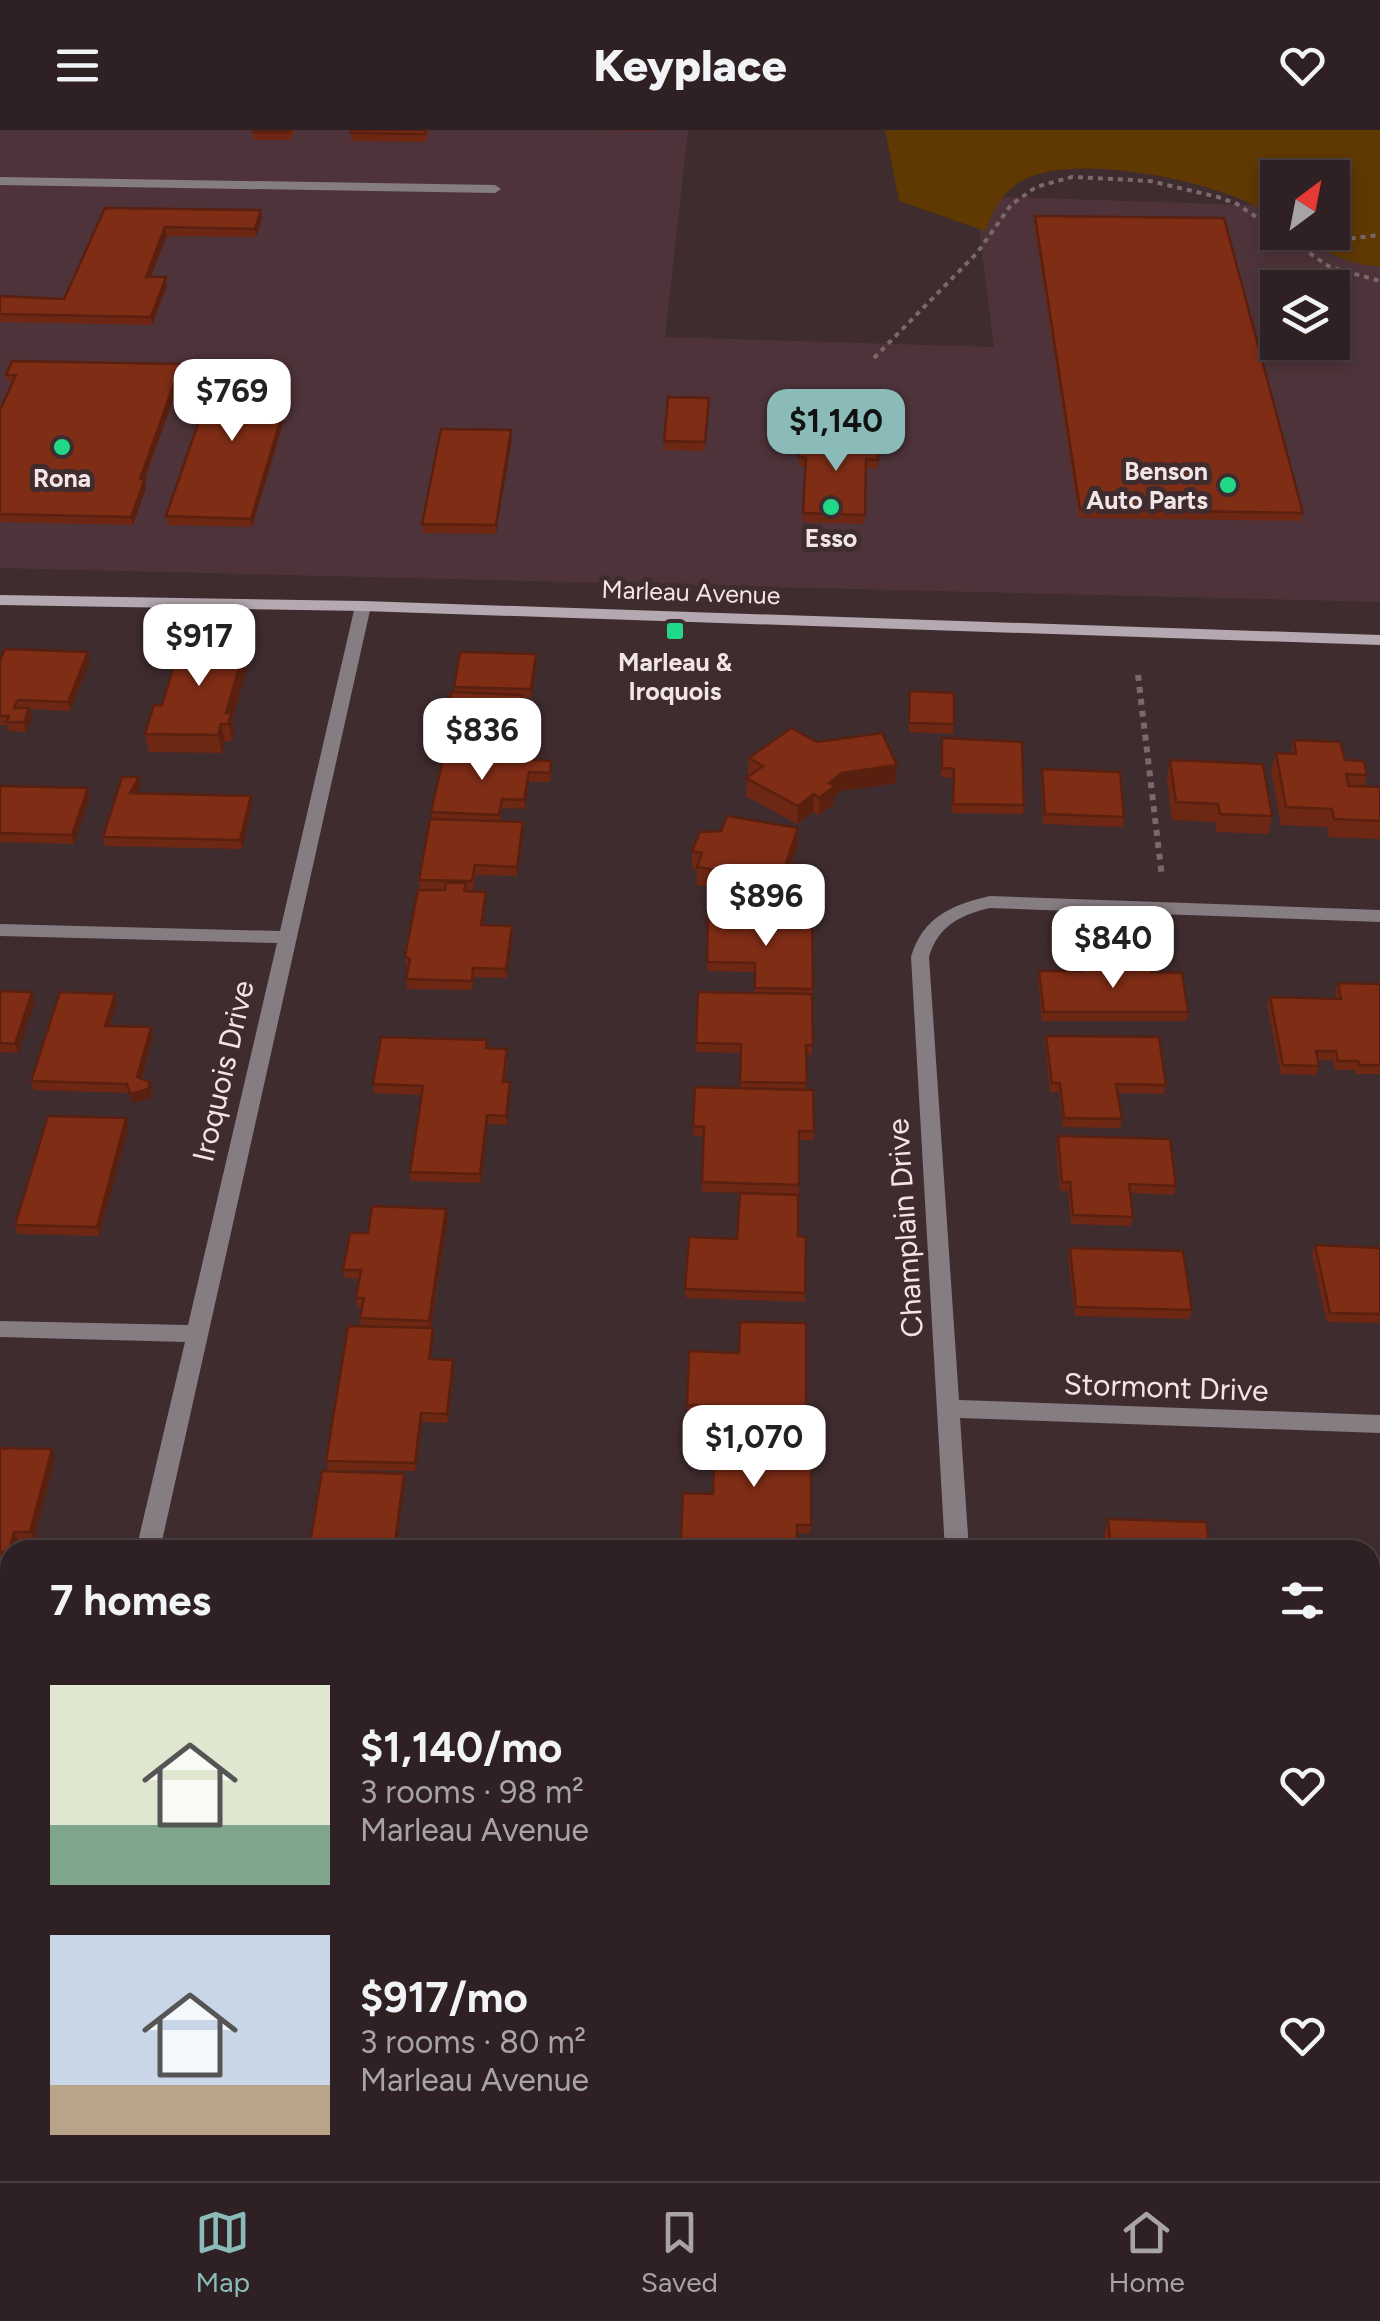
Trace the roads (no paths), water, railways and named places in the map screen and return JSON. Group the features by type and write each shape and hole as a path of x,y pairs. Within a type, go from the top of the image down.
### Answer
{"main road":[{"name":"Marleau Avenue","path":"0,600 363,606 1380,640"}],"street":[{"path":"0,180 495,189"},
{"name":"Iroquois Drive","path":"150,1540 194,1334 363,606"},
{"name":"Champlain Drive","path":"956,1540 920,957 924,940 949,914 990,902 1380,916"},
{"path":"0,930 288,936"},
{"path":"0,1329 194,1334"},
{"name":"Stormont Drive","path":"949,1409 1380,1424"}],"place":[{"name":"Rona","path":"62,447"},
{"name":"Benson Auto Parts","path":"1228,485"},
{"name":"Esso","path":"831,507"},
{"name":"Marleau & Iroquois","path":"675,631"}]}
